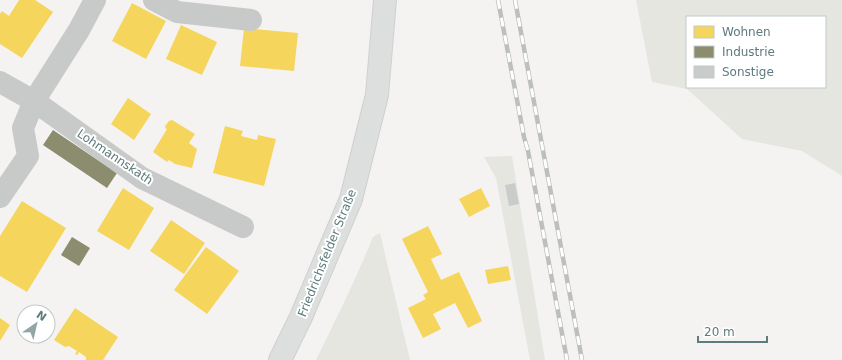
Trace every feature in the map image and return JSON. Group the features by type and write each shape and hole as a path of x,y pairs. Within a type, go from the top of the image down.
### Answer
{"main road":[{"name":"Friedrichsfelder Straße","path":"280,360 301,317 351,199 377,95 385,0"}],"street":[{"path":"0,196 28,156 23,128 34,101 79,30 95,0"},
{"path":"154,0 177,12 252,20"},
{"name":"Lohmannskath","path":"0,82 34,101 142,178 243,227"}],"shaded area":[{"path":"636,0 842,0 842,176 802,151 742,139 687,89 652,82"},
{"path":"512,156 545,360 530,360 496,178 484,157"},
{"path":"380,233 410,360 316,360 353,284 373,237"}],"building: Wohnen":[{"path":"19,0 35,0 53,12 22,58 0,44 0,14 2,11 9,16"},
{"path":"132,3 166,21 146,59 112,41"},
{"path":"181,25 217,42 202,75 166,59"},
{"path":"244,28 298,33 294,71 240,66"},
{"path":"128,98 151,114 134,140 111,124"},
{"path":"172,120 195,134 189,143 197,149 192,168 175,164 169,160 167,162 153,152 167,129 165,126"},
{"path":"225,126 243,131 241,136 257,140 258,135 276,139 264,186 213,173"},
{"path":"123,188 154,208 129,250 97,231"},
{"path":"481,188 490,206 469,217 459,199"},
{"path":"22,201 66,228 27,292 0,276 0,236"},
{"path":"171,220 205,243 184,274 150,251"},
{"path":"428,226 442,254 431,259 441,280 459,272 482,321 468,328 455,303 433,314 441,329 423,338 408,308 426,299 423,295 428,292 402,239"},
{"path":"206,247 239,271 207,314 174,290"},
{"path":"508,266 511,280 488,284 485,270"},
{"path":"75,308 118,337 103,360 86,360 86,357 79,352 77,355 75,354 77,351 69,346 65,347 56,341 56,337"},
{"path":"0,318 10,325 0,341"}],"building: Industrie":[{"path":"53,130 117,173 107,188 43,145"},
{"path":"72,237 90,248 79,266 61,255"}],"building: Sonstige":[{"path":"515,183 519,204 509,206 505,185"}],"railway":[{"path":"498,0 567,360"},
{"path":"515,0 582,360"}]}
